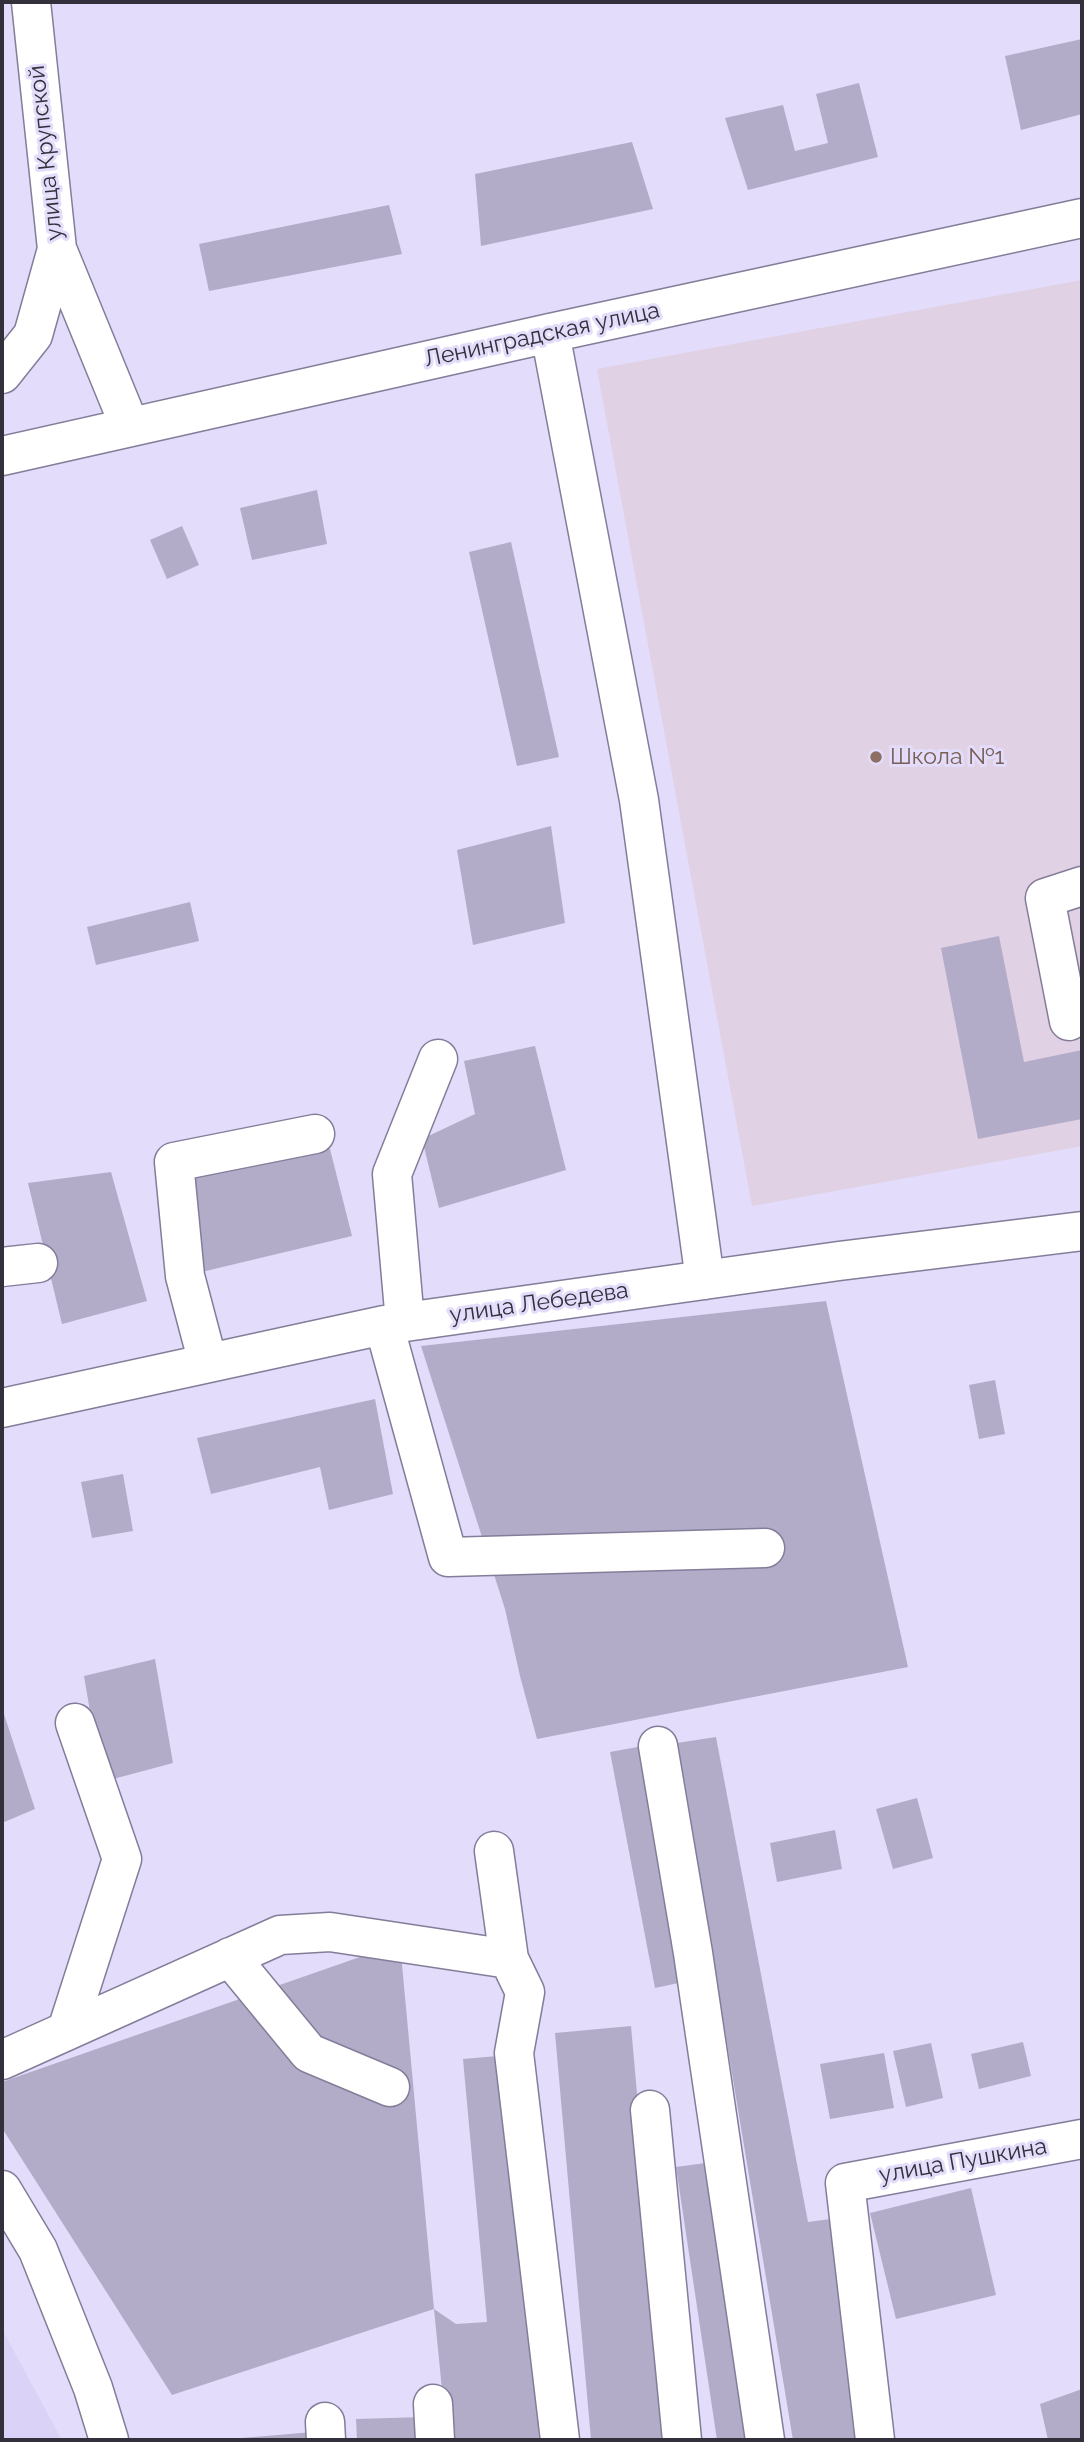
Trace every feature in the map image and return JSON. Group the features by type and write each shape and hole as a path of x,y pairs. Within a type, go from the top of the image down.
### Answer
{"street":[{"name":"улица Крупской","path":"2,373 33,335 57,249 32,2"},
{"name":"Ленинградская улица","path":"2,456 550,333 1082,218"},
{"path":"57,249 130,427"},
{"path":"550,333 639,800 705,1280"},
{"path":"1069,1021 1045,898 1082,886"},
{"path":"438,1059 392,1174 394,1323 448,1558 765,1548"},
{"path":"208,1363 185,1276 174,1162 315,1134"},
{"name":"улица Лебедева","path":"2,1408 394,1323 1082,1231"},
{"path":"67,2031 122,1859 75,1723"},
{"path":"658,1746 693,1952 765,2440"},
{"path":"495,1851 509,1959 525,1992 514,2053 560,2440"},
{"path":"2,2060 280,1935 330,1932 509,1959"},
{"path":"230,1957 309,2053 390,2087"},
{"path":"650,2110 682,2440"},
{"name":"улица Пушкина","path":"876,2440 845,2183 1082,2139"},
{"path":"2,2190 38,2250 93,2388 109,2440"}],"shaded area":[{"name":"Школа №1","path":"1082,280 1082,1146 752,1206 597,369"},
{"path":"2,2329 62,2440 2,2440"}],"building":[{"path":"1082,39 1082,114 1021,130 1005,56"},
{"path":"859,83 878,157 748,190 725,118 783,105 795,151 828,143 816,94"},
{"path":"632,142 653,209 481,246 475,174"},
{"path":"389,205 402,254 209,291 199,244"},
{"path":"317,490 327,544 252,560 240,508"},
{"path":"182,526 199,565 167,579 150,540"},
{"path":"511,542 559,757 517,766 469,552"},
{"path":"551,826 565,923 473,945 457,850"},
{"path":"190,902 199,941 96,965 87,927"},
{"path":"999,936 1024,1062 1082,1050 1082,1119 978,1139 941,948"},
{"path":"535,1046 566,1170 439,1208 422,1139 475,1114 464,1061"},
{"path":"330,1149 352,1236 185,1276 175,1174"},
{"path":"111,1172 147,1301 62,1324 28,1183"},
{"path":"826,1301 908,1667 537,1739 505,1609 421,1346"},
{"path":"995,1380 1005,1434 979,1439 969,1385"},
{"path":"375,1399 393,1494 329,1510 320,1467 211,1494 197,1438"},
{"path":"123,1474 133,1531 92,1538 81,1482"},
{"path":"155,1659 173,1763 102,1782 84,1676"},
{"path":"2,1708 35,1809 2,1823"},
{"path":"716,1737 808,2222 846,2217 878,2440 793,2440 677,1743"},
{"path":"643,1746 688,1981 655,1988 610,1752"},
{"path":"917,1798 933,1858 893,1869 876,1809"},
{"path":"835,1830 842,1869 777,1882 770,1843"},
{"path":"400,1943 434,2309 172,2395 2,2128 2,2082"},
{"path":"631,2026 668,2440 591,2440 555,2033"},
{"path":"1023,2042 1031,2076 979,2089 971,2054"},
{"path":"931,2043 943,2098 906,2107 893,2051"},
{"path":"884,2053 894,2108 830,2119 820,2064"},
{"path":"509,2055 533,2320 539,2440 447,2440 434,2309 456,2324 487,2322 463,2059"},
{"path":"713,2162 754,2440 717,2440 676,2167"},
{"path":"971,2188 996,2295 896,2319 870,2213"},
{"path":"1082,2389 1082,2440 1048,2440 1040,2404"},
{"path":"424,2417 425,2440 357,2440 356,2419"},
{"path":"313,2432 314,2440 242,2438"}],"place":[{"name":"Школа №1","path":"876,757"}]}
